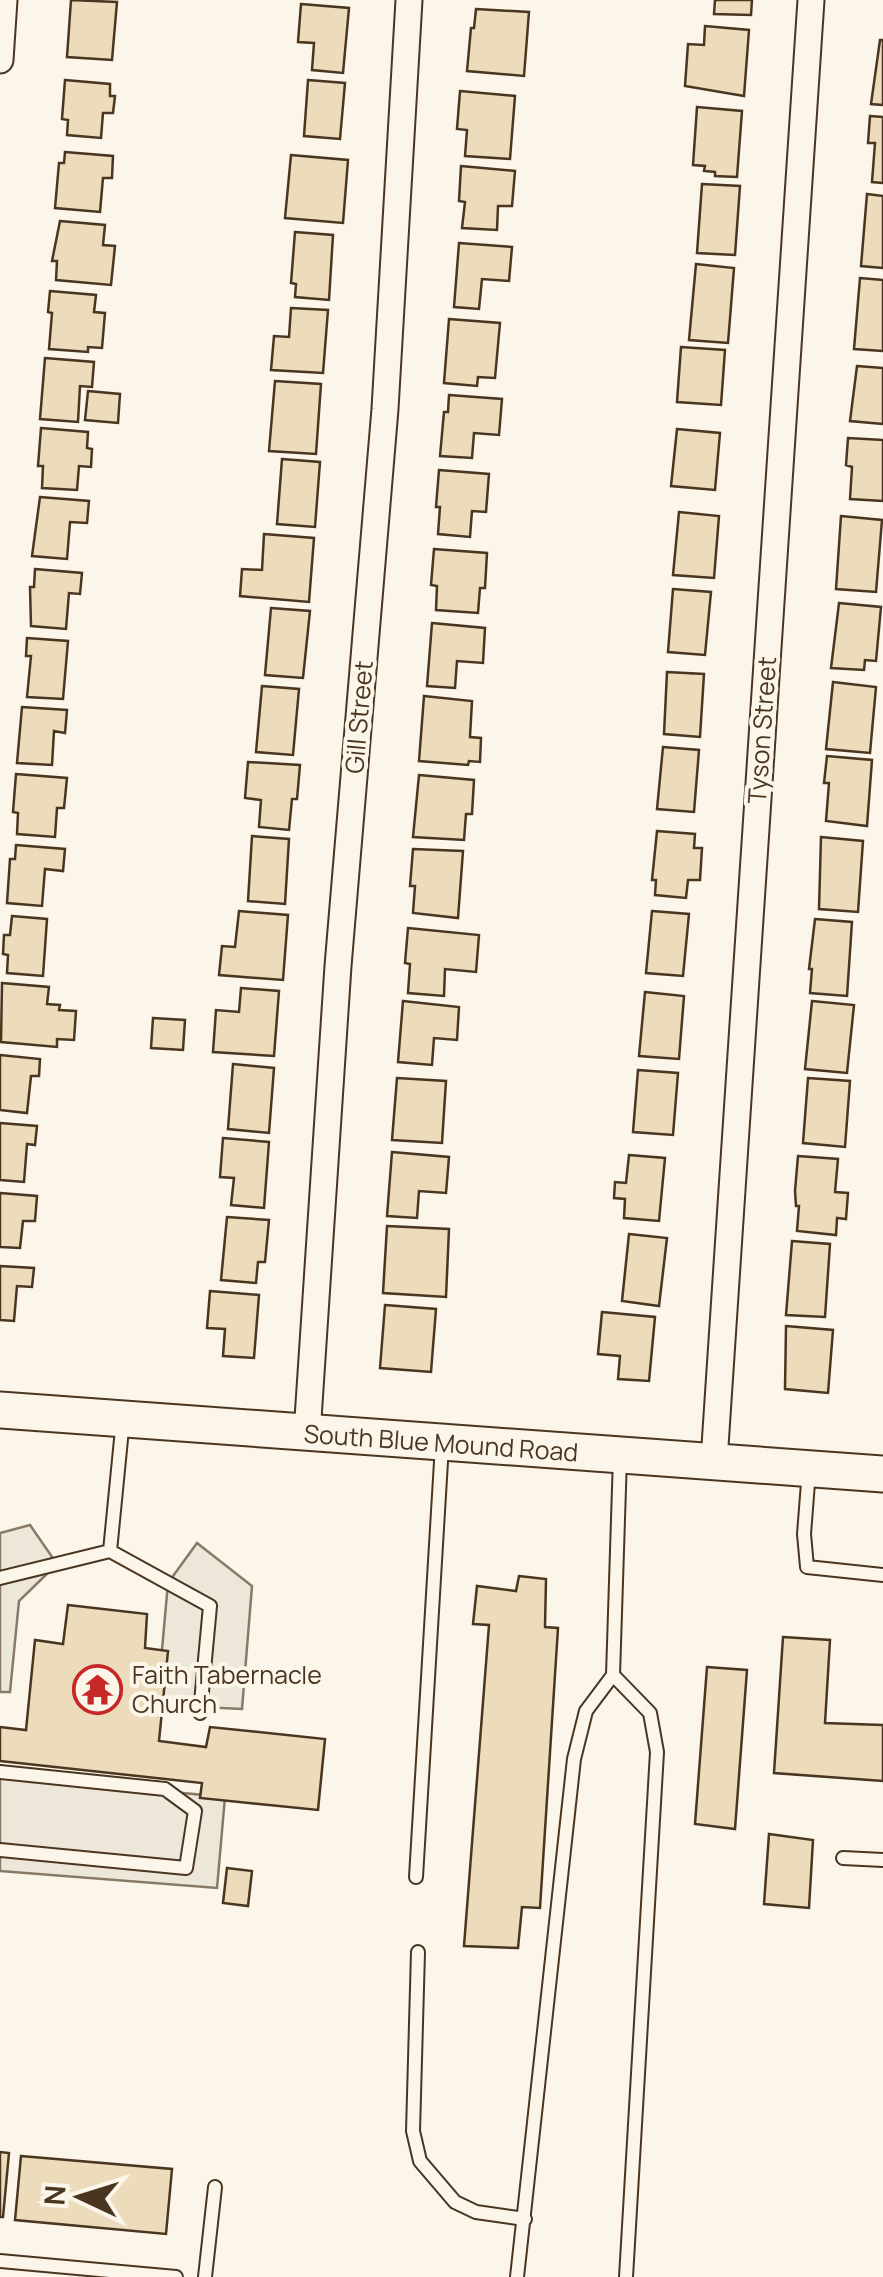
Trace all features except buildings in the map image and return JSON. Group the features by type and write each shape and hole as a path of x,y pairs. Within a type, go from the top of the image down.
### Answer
{"main road":[{"name":"South Blue Mound Road","path":"0,1410 883,1474"}],"street":[{"path":"0,60 4,0"},
{"name":"Gill Street","path":"306,1434 338,966 385,409 409,0"},
{"name":"Tyson Street","path":"714,1461 811,0"}],"lane":[{"path":"110,1551 123,1419"},
{"path":"416,1877 442,1443"},
{"path":"518,2277 574,1760 586,1711 613,1676 620,1455"},
{"path":"809,1468 806,1567 883,1575"},
{"path":"0,1578 110,1551 210,1606 200,1713"},
{"path":"613,1676 650,1713 657,1752 626,2277"},
{"path":"0,1772 165,1789 194,1812 186,1868 0,1850"},
{"path":"843,1858 883,1860"},
{"path":"418,1952 414,2131 420,2160 455,2202 476,2212 525,2218"},
{"path":"205,2277 215,2188"},
{"path":"0,2261 176,2277"}],"shaded area":[{"path":"30,1525 57,1564 19,1601 10,1692 0,1692 0,1533"},
{"path":"197,1543 252,1586 242,1709 157,1705 168,1583"},
{"path":"0,1776 225,1797 217,1888 0,1871"}],"place":[{"name":"Faith Tabernacle Church","path":"97,1689"}]}
